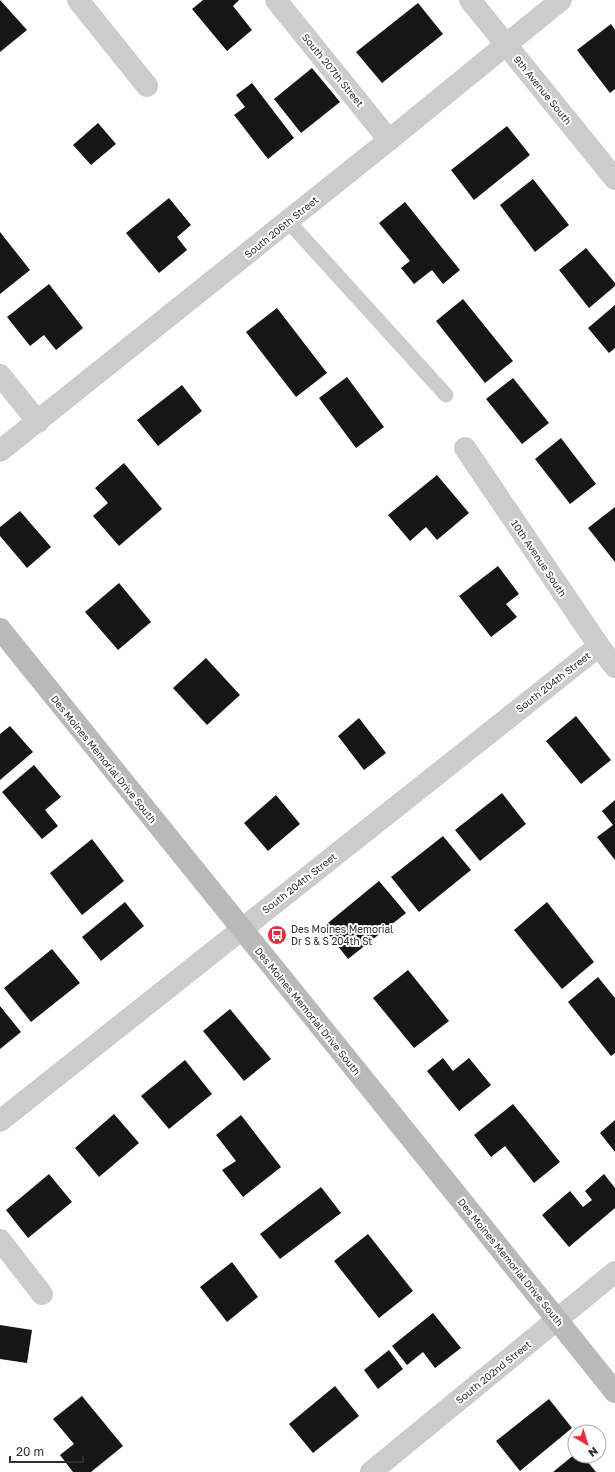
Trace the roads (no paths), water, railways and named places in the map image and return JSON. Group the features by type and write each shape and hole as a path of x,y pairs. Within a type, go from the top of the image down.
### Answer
{"main road":[{"name":"Des Moines Memorial Drive South","path":"0,629 241,929 430,1160 615,1392"}],"street":[{"path":"78,0 147,86"},
{"name":"South 207th Street","path":"276,0 389,140"},
{"name":"9th Avenue South","path":"470,0 615,179"},
{"name":"South 206th Street","path":"0,452 561,0"},
{"path":"0,375 38,422"},
{"name":"10th Avenue South","path":"465,448 599,646 615,667"},
{"name":"South 204th Street","path":"0,1121 599,646"},
{"path":"0,1240 42,1294"},
{"name":"South 202nd Street","path":"371,1472 615,1272"}],"lane":[{"path":"288,221 446,394"}],"place":[{"name":"Des Moines Memorial Dr S & S 204th St","path":"277,935"}]}
